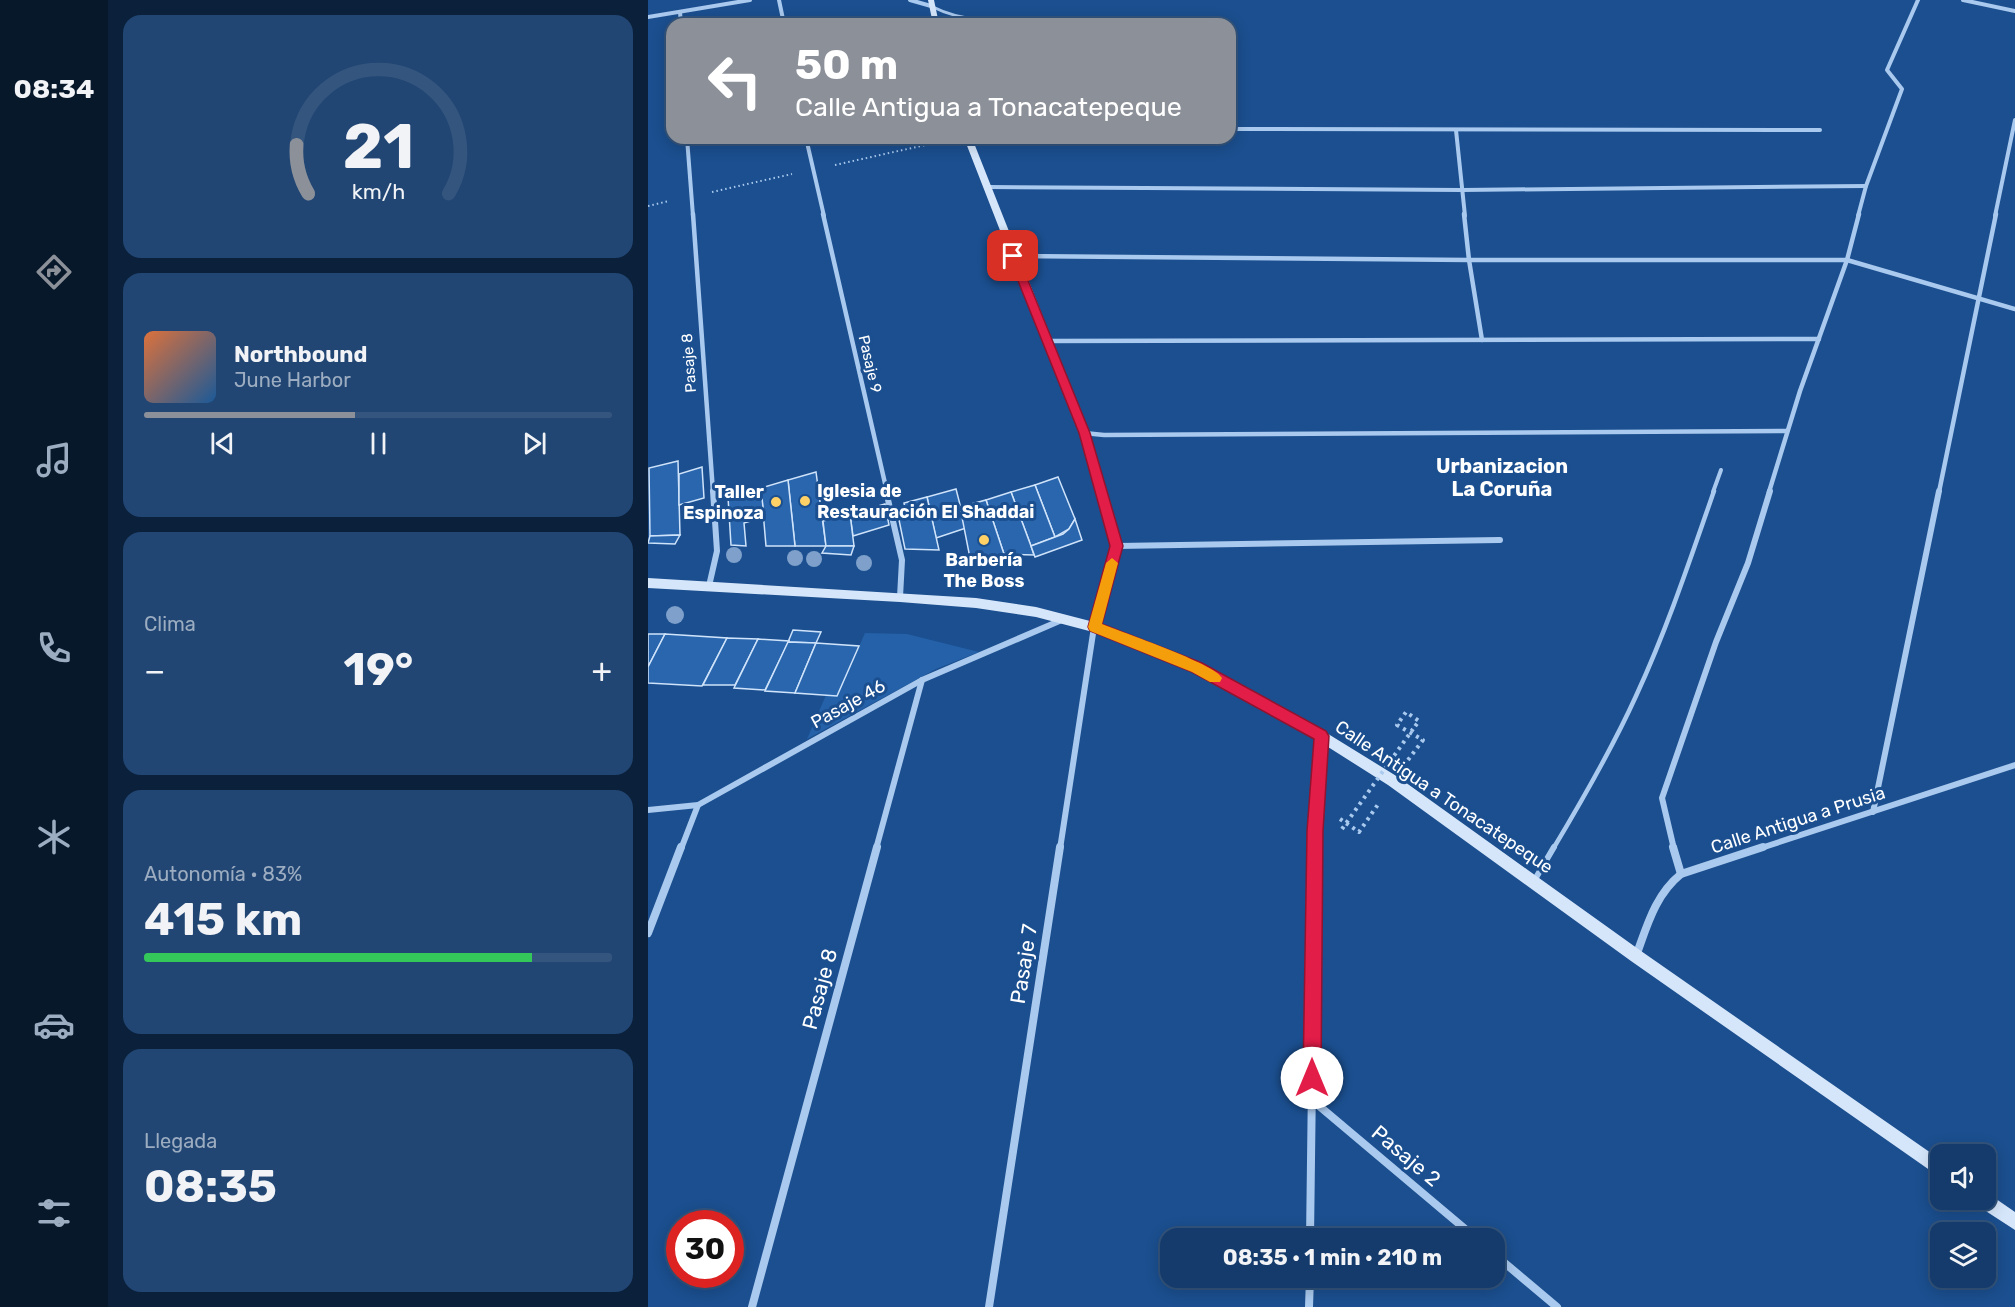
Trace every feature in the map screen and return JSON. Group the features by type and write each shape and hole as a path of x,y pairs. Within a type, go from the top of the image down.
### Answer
{"main road":[{"path":"931,3 935,18"},
{"path":"971,144 1084,433 1117,546 1094,627"},
{"name":"Calle Antigua a Tonacatepeque","path":"648,583 976,603 1064,619 1094,627 1197,668 1321,736 1393,781 1636,956 1930,1162"},
{"path":"1996,1209 2015,1222"}],"street":[{"path":"648,17 750,0"},
{"path":"779,0 783,18"},
{"path":"910,0 931,3"},
{"path":"1636,956 1663,893 1670,881 1681,874 1665,819 1662,798 1716,642 1748,563 1787,431 1847,260 1866,186 1902,89 1887,70 1918,0"},
{"path":"1963,0 2015,11"},
{"path":"680,12 680,18"},
{"path":"1873,812 2015,120"},
{"path":"1236,129 1820,130"},
{"path":"1456,130 1469,260 1482,340"},
{"name":"Pasaje 8","path":"687,144 717,551 710,586"},
{"name":"Pasaje 9","path":"807,144 902,560 900,597"},
{"path":"989,187 1462,190 1866,186"},
{"path":"1013,256 1469,260 1847,260 2015,309"},
{"path":"1047,340 1819,339"},
{"path":"1084,433 1116,435 1787,431"},
{"path":"1117,546 1500,540"},
{"name":"Pasaje 46","path":"648,810 699,805 922,680 1064,619"},
{"name":"Pasaje 7","path":"989,1307 1094,627"},
{"name":"Pasaje 8","path":"752,1307 922,680"},
{"path":"1310,1228 1315,831 1321,736"},
{"name":"Calle Antigua a Prusia","path":"1681,874 2015,765"},
{"path":"648,933 699,805"},
{"name":"Pasaje 2","path":"1312,1100 1463,1228"},
{"path":"1505,1263 1557,1307"},
{"path":"1309,1307 1310,1288"}],"lane":[{"path":"931,3 944,15 964,18 1050,18"},
{"path":"1534,881 1582,801 1636,698 1679,591 1721,470"}],"path":[{"path":"1342,829 1413,729 1419,721 1406,712 1397,725 1423,740"},
{"path":"1359,832 1393,781"}],"shaded area":[{"path":"865,633 907,634 979,652 936,669 807,739 826,695 837,696"}],"building":[{"path":"678,461 680,535 650,536 649,468"},
{"path":"702,467 704,498 679,505 679,474"},
{"name":"Iglesia de Restauración El Shaddai","path":"816,472 826,546 795,546 788,480"},
{"path":"1058,477 1075,519 1069,529 1055,537 1035,485"},
{"name":"Taller Espinoza","path":"788,480 795,546 766,546 761,488"},
{"path":"1035,485 1055,537 1031,546 1011,492"},
{"path":"761,488 764,517 744,523 746,546 731,545 728,497"},
{"path":"956,489 966,528 936,538 927,497"},
{"path":"1011,492 1034,555 1004,554 986,500"},
{"path":"927,497 939,550 905,549 898,515 906,513 904,503"},
{"name":"Barbería The Boss","path":"986,500 1004,554 1003,560 970,558 960,507"},
{"path":"885,504 889,525 853,536 850,514"},
{"path":"850,514 854,546 826,546 823,521"},
{"path":"1075,519 1082,540 1035,557 1031,546 1063,534"},
{"path":"680,535 675,544 648,543 650,536"},
{"path":"826,546 854,546 851,555 822,553"},
{"path":"970,558 1003,560 1001,567 968,565"},
{"path":"793,630 821,632 816,643 788,642"},
{"path":"648,634 665,634 648,667"},
{"path":"665,634 727,638 702,686 648,683 648,667"},
{"path":"727,638 758,639 735,685 703,685"},
{"path":"758,639 789,641 765,690 734,688"},
{"path":"788,642 816,643 795,693 765,691"},
{"path":"816,643 859,646 837,696 795,693"}],"slow traffic":[{"path":"1112,563 1094,627 1197,668 1215,678"}],"place":[{"name":"Iglesia de Restauración El Shaddai","path":"805,501"},
{"name":"Taller Espinoza","path":"776,502"},
{"name":"Barbería The Boss","path":"984,540"}],"district":[{"name":"Urbanizacion La Coruña","path":"1502,478"}],"route":[{"path":"1013,256 1084,433 1117,546 1094,627 1197,668 1321,736 1315,831 1312,1078"}]}
